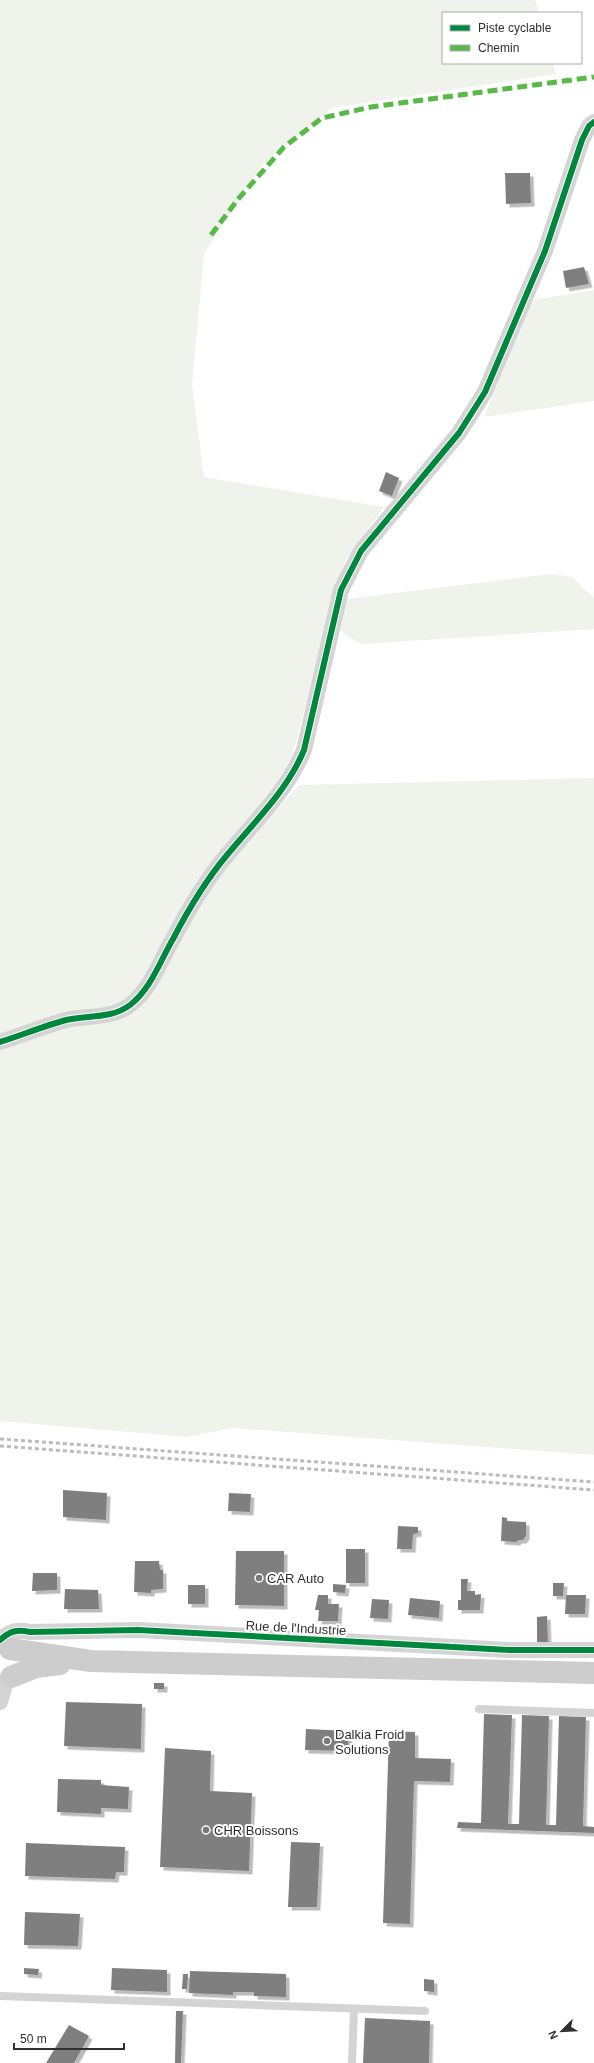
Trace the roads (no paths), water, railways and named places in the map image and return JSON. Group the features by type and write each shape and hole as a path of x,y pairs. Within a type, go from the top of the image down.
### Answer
{"main road":[{"path":"3,1644 92,1661"},
{"path":"3,1644 15,1663 4,1687"},
{"path":"4,1687 36,1667 92,1661 594,1673"}],"street":[{"path":"0,1042 66,1020 108,1015 131,1005 148,985 173,938 201,891 226,855 257,823 295,771 304,750 341,590 350,568 377,529 459,432 485,392 546,250 582,140 589,126 594,122"},
{"name":"Rue de l'Industrie","path":"3,1644 11,1632 18,1630 30,1632 138,1630 509,1650 594,1650"}],"lane":[{"path":"479,1709 594,1713"},
{"path":"0,1996 424,2011"},
{"path":"352,2063 354,2009"}],"railway":[{"path":"0,1439 594,1482"},
{"path":"0,1446 594,1490"}],"place":[{"name":"CAR Auto","path":"259,1578"},
{"name":"Dalkia Froid Solutions","path":"327,1741"},
{"name":"CHR Boissons","path":"206,1830"}]}
